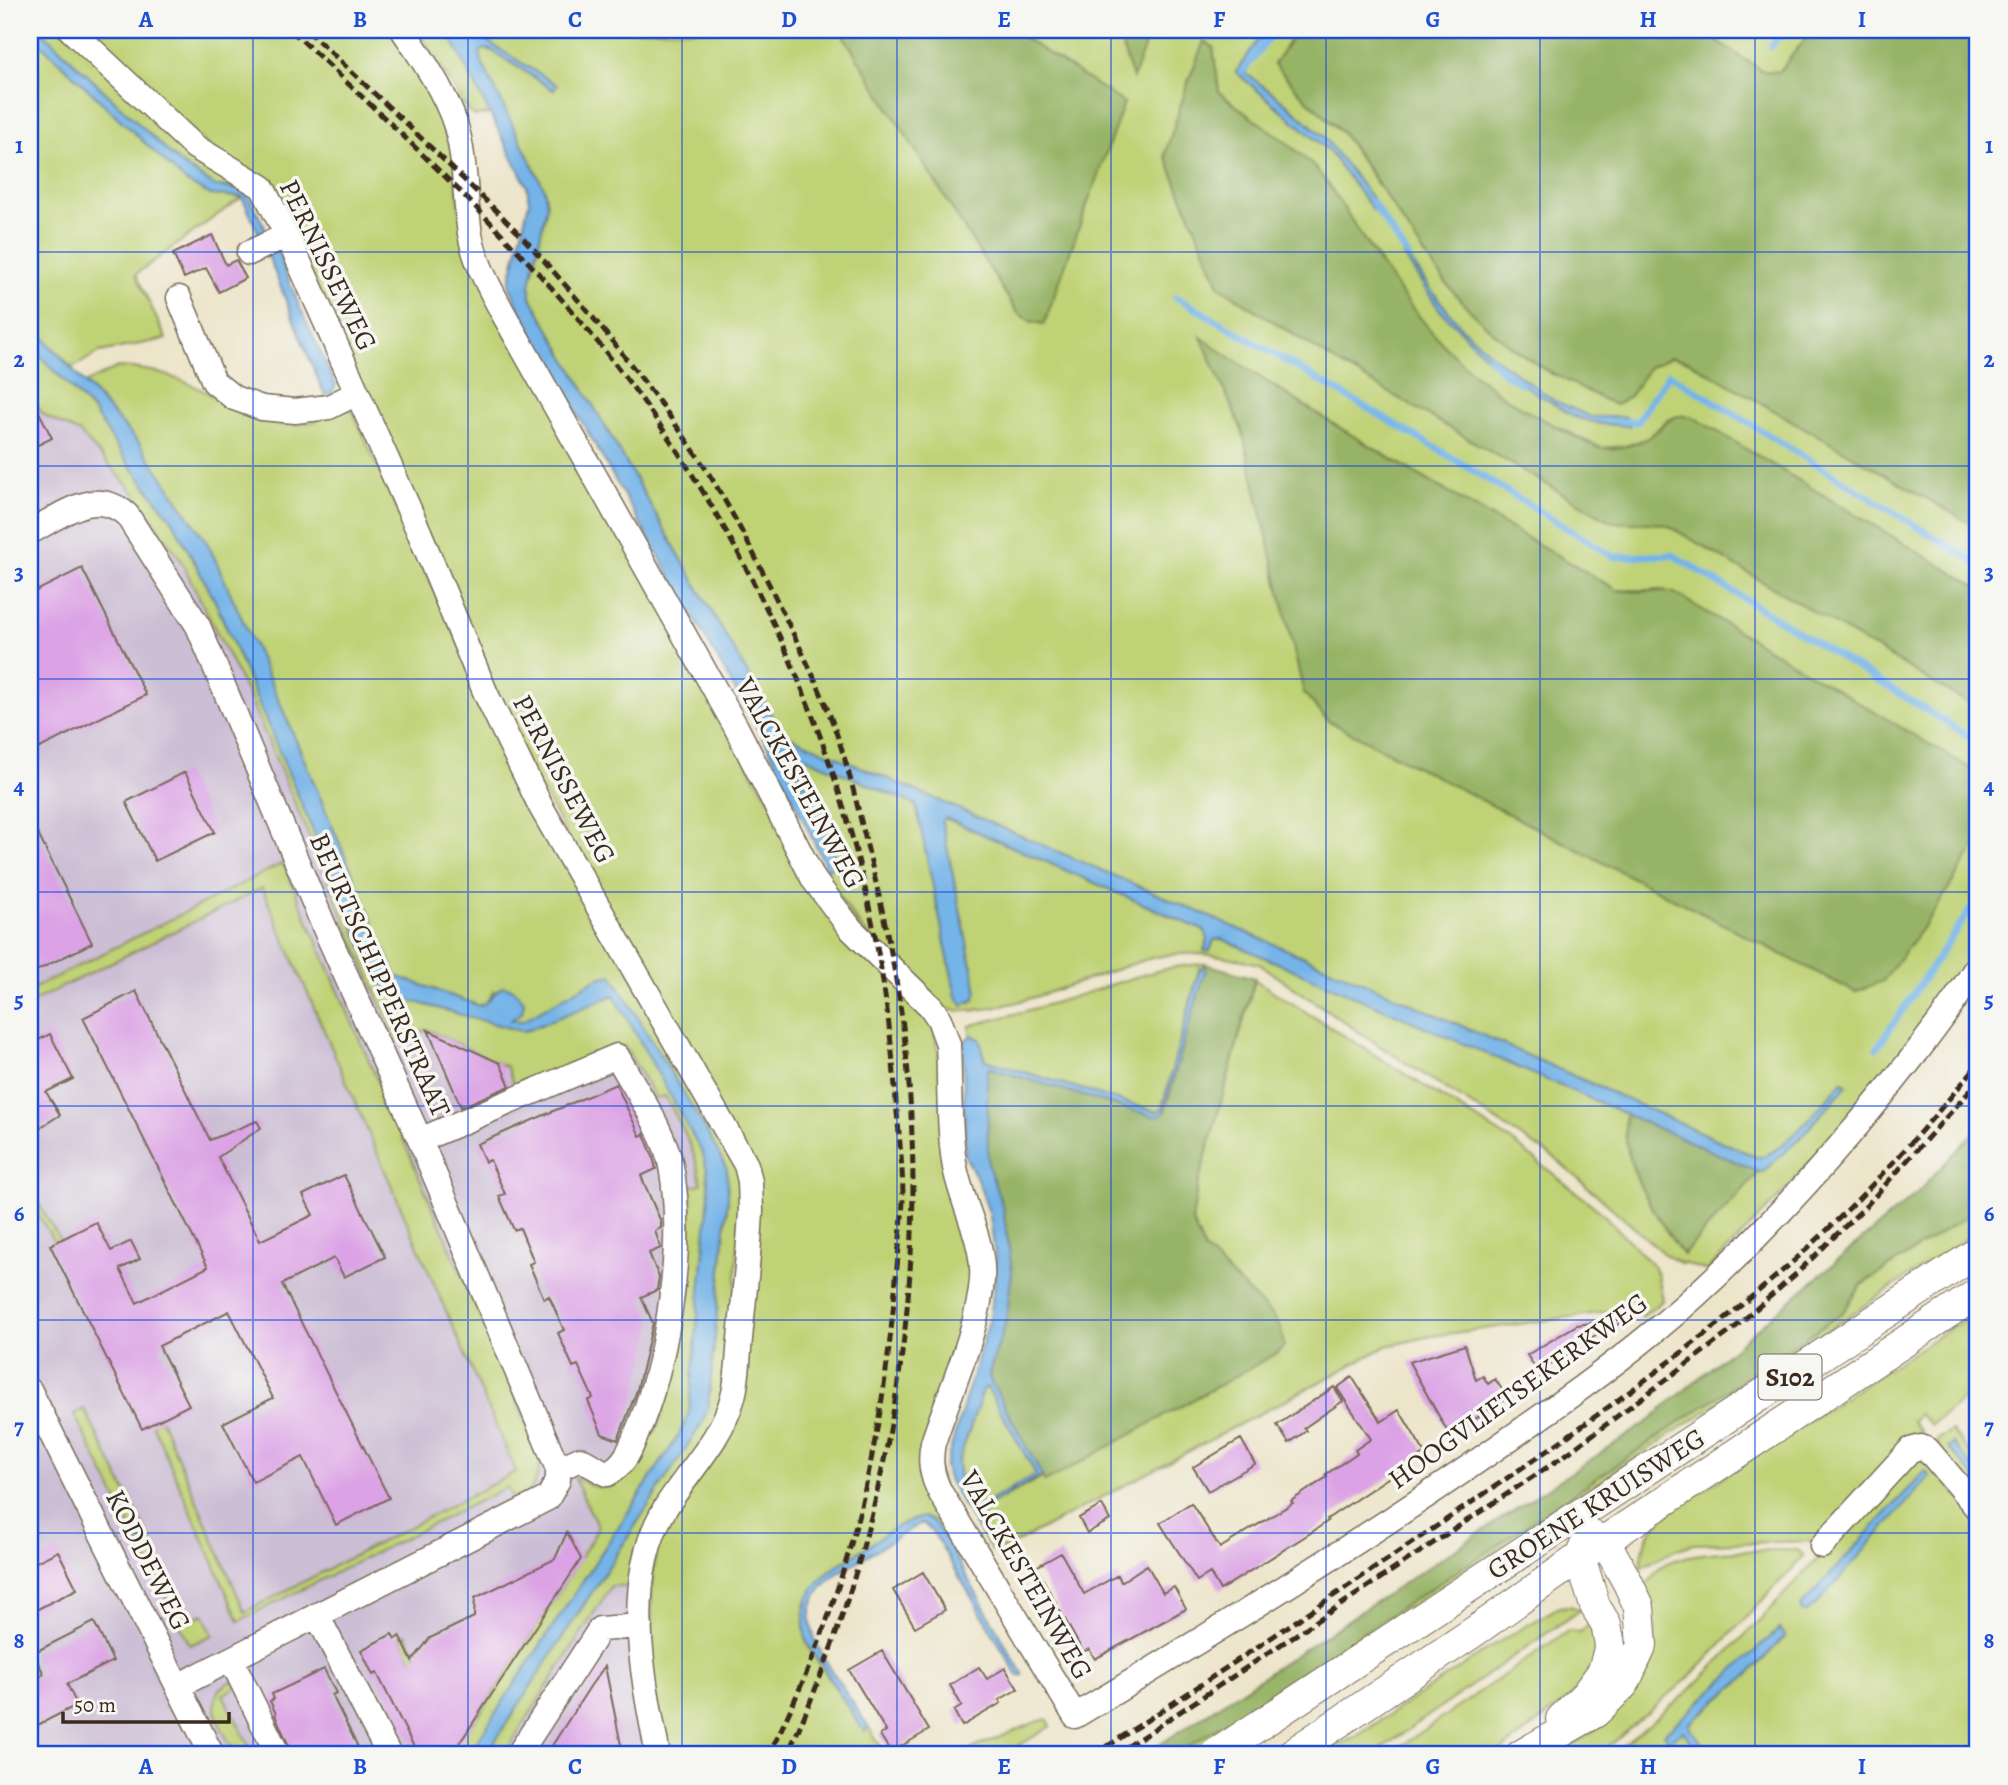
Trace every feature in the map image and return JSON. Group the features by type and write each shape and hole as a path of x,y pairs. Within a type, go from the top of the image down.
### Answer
{"main road":[{"name":"GROENE KRUISWEG","path":"1290,1755 1481,1627 1585,1539 1601,1501 1978,1252"},
{"name":"GROENE KRUISWEG","path":"1214,1755 1585,1539 1978,1293"},
{"path":"1527,1751 1586,1694 1603,1671 1610,1645 1606,1623 1595,1606 1585,1539"},
{"path":"1527,1751 1596,1712 1624,1684 1642,1645 1639,1607 1628,1583 1585,1539"},
{"path":"1481,1627 1557,1596 1576,1594 1595,1606"}],"street":[{"name":"PERNISSEWEG","path":"71,30 195,146 262,187 268,244 357,393 486,694 541,807 746,1164 750,1181 749,1250 734,1394 717,1434 665,1509 652,1535 643,1567 640,1626"},
{"name":"VALCKESTEINWEG","path":"402,30 444,100 459,137 470,236 485,278 503,313 736,727 814,880 850,928 931,1007 945,1032 948,1044 954,1160 979,1245 982,1278 975,1316 933,1443 930,1463 940,1492 1075,1716"},
{"path":"179,298 214,382 234,398 262,408 295,411 329,407 357,393"},
{"name":"BEURTSCHIPPERSTRAAT","path":"30,532 89,502 104,502 118,507 127,515 198,626 326,931 420,1140 558,1469"},
{"name":"HOOGVLIETSEKERKWEG","path":"1075,1716 1257,1607 1430,1494 1592,1381 1653,1333 1740,1253 1834,1152 1929,1036 1978,965"},
{"path":"178,1686 548,1498 558,1480 558,1469 580,1459 607,1474 617,1469 626,1459 651,1397 663,1352 672,1292 675,1231 671,1164 665,1146 617,1056 420,1140"},
{"name":"KODDEWEG","path":"30,1391 212,1755"},
{"path":"1822,1546 1910,1450 1921,1447 1928,1450 1978,1509"},
{"path":"317,1615 389,1755"},
{"path":"517,1755 600,1629 640,1626 642,1675 658,1755"},
{"path":"231,1659 278,1755"}],"shaded area":[{"path":"30,370 173,521 216,603 370,965 633,986 743,1193 651,1755 30,1755"}],"green space":[{"path":"40,30 63,30 255,188 248,193 240,188 216,186 181,164"},
{"path":"80,30 396,30 418,63 455,159 459,207 754,776 934,1029 971,1247 971,1301 929,1428 952,1532 944,1537 935,1523 905,1522 827,1572 805,1606 806,1641 811,1651 864,1731 869,1728 886,1755 667,1755 651,1671 652,1581 658,1539 712,1456 757,1186 523,755 285,215"},
{"path":"417,30 447,30 490,114 475,116 469,112"},
{"path":"469,30 840,30 1017,312 1124,103 1012,30 1063,30 1071,35 1069,30 1116,30 1133,77 1150,30 1265,30 1236,72 1328,150 1373,209 1377,206 1324,137 1282,100 1245,73 1272,30 1297,30 1274,64 1342,133 1435,268 1484,324 1551,374 1630,396 1649,367 1671,357 1688,361 1978,528 1978,588 1693,417 1667,420 1648,438 1625,446 1601,448 1525,411 1493,390 1458,361 1432,334 1409,305 1316,169 1219,92 1213,47 1205,41 1189,79 1165,155 1220,287 1333,360 1610,521 1667,525 1978,709 1978,773 1664,590 1617,590 1355,437 1202,338 1242,430 1304,693 1328,721 1855,992 1883,980 1933,913 1978,842 1978,942 1946,994 1872,1090 1783,1193 1707,1271 1682,1264 1664,1254 1556,1159 1384,1049 1259,964 1206,954 1165,955 1046,994 988,1009 964,1011 945,1008 853,920 822,878 827,869 836,865 837,861 829,843 829,831 788,752 916,805 956,996 963,1005 942,821 945,818 1205,931 1208,939 1204,950 1214,940 1222,939 1626,1113 1628,1151 1641,1188 1682,1254 1759,1172 1763,1172 1799,1139 1847,1085 1843,1081 1790,1139 1766,1155 1756,1157 1383,991 786,735 780,730 530,296 530,284 547,205 544,188 482,63 480,52 484,49 491,50 553,90"},
{"path":"840,30 1012,30 1124,103 1044,324 1030,321 1017,312"},
{"path":"1116,30 1150,30 1133,78"},
{"path":"1297,30 1698,30 1763,71 1779,72 1812,30 1978,30 1978,528 1688,361 1671,357 1649,367 1630,396 1615,405 1563,379 1514,349 1484,324 1444,281 1345,136 1274,64"},
{"path":"1698,30 1812,30 1779,72 1763,71"},
{"path":"30,34 186,182 211,195 242,197 136,274 166,339 100,352 72,368 30,323"},
{"path":"1204,41 1213,47 1219,92 1292,147 1315,168 1424,323 1467,368 1492,388 1519,406 1591,445 1602,448 1633,445 1655,433 1673,418 1693,417 1978,588 1978,709 1667,525 1610,521 1333,360 1220,287 1165,155"},
{"path":"1201,337 1354,437 1617,590 1674,593 1978,773 1978,842 1933,913 1883,981 1855,992 1328,721 1304,693 1242,430"},
{"path":"30,345 93,411 123,456 173,521 216,603 370,965 385,989 520,1031 614,994 703,1154 709,1195 689,1413 679,1435 468,1755 449,1755 456,1749 400,1636 406,1634 459,1739 486,1706 598,1528 574,1477 597,1487 619,1482 631,1469 647,1432 656,1431 676,1368 688,1265 691,1186 701,1184 696,1160 665,1096 656,1099 624,1046 518,1095 507,1067 427,1029 397,1042 251,701 180,559 136,494 80,433 45,416 30,399"},
{"path":"118,367 157,372 190,384 255,420 266,423 301,424 323,418 343,407 352,410 483,696 742,1173 729,1401 631,1586 611,1586 504,1755 486,1755 702,1423 708,1408 728,1197 612,976 598,978 522,1021 510,1021 494,991 486,1003 480,1006 396,976 277,696 209,546 140,444 85,383"},
{"path":"283,863 541,1457 539,1472 531,1489 513,1501 507,1487 239,1621 152,1423 161,1419 245,1612 516,1472 262,888 30,1003 30,990"},
{"path":"1205,964 1204,969 1199,969 1162,1107 1157,1112 988,1061 980,1043 971,1035 969,1027 972,1025 1157,971"},
{"path":"1205,964 1255,978 1197,1188 1192,1221 1204,1249 1274,1317 1281,1329 1284,1346 1277,1353 1045,1482 990,1380 989,1373 1006,1321 1012,1271 1003,1208 988,1165 986,1073 990,1068 1155,1117 1165,1112"},
{"path":"1255,980 1512,1141 1601,1212 1651,1263 1658,1275 1663,1300 1642,1317 1635,1308 1432,1336 1387,1346 1003,1550 999,1545 992,1551 978,1530 988,1524 981,1514 982,1509 1042,1477 1045,1482 1277,1353 1284,1346 1274,1317 1204,1249 1192,1221 1197,1188"},
{"path":"1626,1113 1759,1172 1683,1255 1641,1188 1628,1151"},
{"path":"1978,1128 1978,1209 1862,1284 1843,1312 1496,1546 1176,1755 1144,1755 1646,1423 1917,1193"},
{"path":"30,1189 60,1240 55,1243 30,1201"},
{"path":"1978,1209 1978,1230 1189,1755 1176,1755 1496,1546 1843,1312 1862,1285"},
{"path":"1978,1310 1978,1388 1931,1425 1919,1414 1912,1421 1921,1432 1817,1541 1693,1544 1640,1568 1648,1537 1668,1513"},
{"path":"987,1387 1036,1474 979,1507 975,1506 960,1480 958,1463 983,1390"},
{"path":"84,1409 191,1620 203,1614 213,1635 190,1645 74,1414"},
{"path":"1952,1431 1978,1463 1978,1474 1953,1443 1948,1447 1978,1482 1978,1499 1939,1454 1937,1440"},
{"path":"1911,1460 1924,1460 1978,1518 1978,1755 1711,1755 1690,1728 1690,1724 1750,1673 1785,1637 1779,1630 1734,1673 1683,1731 1702,1755 1648,1755 1646,1751 1640,1755 1612,1755 1688,1692"},
{"path":"1798,1550 1804,1556 1693,1674 1599,1755 1560,1755 1607,1720 1634,1693 1645,1677 1652,1660 1655,1633 1644,1586 1657,1570 1684,1557 1703,1554"},
{"path":"1570,1606 1580,1610 1372,1755 1315,1755 1354,1738 1497,1643 1559,1607"},
{"path":"1592,1622 1596,1630 1595,1664 1569,1699 1495,1755 1388,1755 1568,1631 1580,1632"},
{"path":"233,1681 236,1687 223,1695 254,1755 236,1755 216,1715 217,1695 222,1687"},
{"path":"1043,1719 1048,1720 1051,1726 1004,1755 935,1755 969,1750"}],"water":[{"path":"30,30 40,30 181,164 215,186 245,190 277,250 300,308 336,385 332,393 325,395 242,197 211,195 186,182 30,34"},
{"path":"447,30 469,30 557,85 554,90 491,50 484,49 480,52 482,63 544,188 547,205 530,284 530,296 780,730 786,735 1383,991 1756,1157 1777,1149 1843,1081 1847,1085 1799,1139 1763,1172 1759,1172 1222,939 1214,940 1210,951 1204,951 1208,939 1205,931 946,818 942,822 977,991 974,1000 963,1005 956,996 916,805 788,752 823,813 829,843 837,861 836,865 827,869 769,749 525,322 509,285 529,202 527,186"},
{"path":"1265,30 1272,30 1245,73 1282,100 1324,137 1378,206 1373,210 1328,150 1236,72"},
{"path":"1404,250 1431,290 1462,328 1495,358 1555,401 1591,417 1626,417 1629,426 1601,424 1575,417 1515,380 1482,353 1439,309 1403,255"},
{"path":"30,323 140,444 209,546 277,696 396,976 480,1006 503,986 513,989 524,1001 522,1013 511,1020 522,1021 598,978 612,975 727,1169 728,1197 708,1408 702,1423 486,1755 468,1755 679,1435 689,1413 709,1195 703,1154 614,995 520,1031 401,998 385,989 370,965 216,603 173,521 123,456 93,411 30,345"},
{"path":"1200,968 1206,968 1162,1115 1155,1117 990,1068 987,1071 988,1165 1003,1208 1012,1271 1006,1321 989,1373 990,1380 1042,1475 982,1509 981,1514 988,1524 978,1530 948,1479 945,1467 990,1318 995,1279 990,1215 976,1176 965,1156 963,1043 971,1035 980,1039 985,1059 988,1061 1157,1112 1162,1107","holes":["987,1387 1036,1474 979,1507 975,1506 960,1480 958,1463 983,1390"]},
{"path":"1953,1443 1978,1474 1978,1482 1948,1447"},
{"path":"1925,1471 1930,1476 1816,1605 1806,1612 1801,1611 1801,1606"},
{"path":"924,1517 935,1523 944,1537 1023,1675 1018,1676 933,1532 919,1524 838,1573 824,1585 811,1610 811,1623 819,1649 869,1728 864,1731 807,1643 805,1607 818,1582 842,1562 896,1527"},
{"path":"1779,1629 1785,1636 1750,1673 1690,1723 1690,1728 1711,1755 1702,1755 1683,1731 1669,1741 1664,1734"}],"building":[{"path":"212,235 226,265 236,260 246,278 219,292 206,268 184,278 173,254"},
{"path":"30,394 52,438 30,449"},
{"path":"82,568 146,695 30,753 30,594"},
{"path":"185,772 215,832 155,861 126,802"},
{"path":"30,818 92,943 30,974"},
{"path":"136,991 210,1140 257,1121 261,1128 218,1157 260,1241 313,1215 303,1195 344,1175 385,1257 344,1277 334,1258 282,1284 389,1498 336,1525 303,1457 253,1482 223,1423 273,1398 229,1311 159,1346 189,1405 142,1429 50,1245 96,1222 111,1251 131,1241 140,1259 120,1269 137,1303 208,1267 83,1018"},
{"path":"428,1030 500,1063 510,1086 461,1107"},
{"path":"50,1034 73,1079 46,1092 60,1115 36,1130 30,1119 30,1044"},
{"path":"616,1084 640,1136 644,1134 653,1157 656,1169 641,1176 661,1222 661,1228 655,1231 661,1248 649,1253 659,1277 657,1290 641,1297 653,1323 637,1390 618,1440 602,1434 588,1401 593,1398 578,1365 573,1367 558,1333 564,1330 549,1296 544,1299 529,1264 534,1262 520,1228 514,1230 499,1196 505,1194 490,1160 485,1162 477,1144"},
{"path":"1622,1319 1623,1322 1574,1346 1576,1350 1543,1369 1539,1363 1534,1366 1527,1355 1577,1325"},
{"path":"1465,1345 1476,1380 1483,1376 1488,1384 1495,1379 1507,1397 1450,1436 1409,1362"},
{"path":"1352,1377 1381,1422 1399,1410 1425,1453 1312,1532 1220,1590 1210,1573 1197,1581 1160,1523 1191,1503 1220,1548 1293,1503 1291,1501 1327,1477 1325,1475 1357,1453 1355,1450 1371,1439 1337,1388"},
{"path":"1334,1387 1343,1401 1304,1428 1306,1431 1289,1443 1277,1425"},
{"path":"1241,1439 1255,1464 1208,1491 1193,1467"},
{"path":"1102,1505 1110,1520 1087,1533 1079,1518"},
{"path":"567,1532 581,1559 455,1750 449,1755 418,1755 377,1673 373,1675 361,1650 392,1634 395,1639 400,1636 412,1661 430,1638 474,1617 475,1598 555,1559"},
{"path":"58,1551 77,1589 30,1613 30,1565"},
{"path":"1061,1553 1084,1594 1118,1575 1121,1582 1147,1565 1163,1593 1174,1587 1186,1609 1095,1659 1089,1649 1083,1652 1036,1567"},
{"path":"923,1572 945,1610 915,1627 893,1590"},
{"path":"94,1622 113,1661 67,1684 77,1705 30,1729 30,1681 44,1674 33,1653"},
{"path":"882,1651 929,1730 891,1752 880,1735 886,1731 849,1670"},
{"path":"605,1666 623,1755 546,1755 591,1685"},
{"path":"979,1667 987,1679 1005,1668 1018,1689 999,1700 1001,1703 962,1726 954,1711 962,1706 950,1685"},
{"path":"324,1669 336,1693 332,1695 362,1755 293,1755 275,1715 270,1701 274,1699 272,1694"}],"waterway":[{"path":"1243,71 1275,30"},
{"path":"1771,46 1784,30"},
{"path":"1372,202 1408,256"},
{"path":"1176,297 1446,454 1614,557 1673,555 1978,742"},
{"path":"1490,358 1506,375 1521,383"},
{"path":"1618,421 1637,422 1669,374 1978,564"},
{"path":"1877,1048 1978,898"}],"railway":[{"path":"291,30 442,174 539,274 628,380 668,437 716,513 758,592 795,672 827,754 853,839 873,925 887,1013 902,1164 902,1220 882,1401 857,1523 819,1641 769,1755"},
{"path":"307,30 528,243 602,329 663,407 719,491 771,588 825,703 851,781 883,912 901,1012 912,1151 912,1240 905,1328 892,1417 874,1504 850,1590 821,1674 787,1755"},
{"path":"1094,1755 1521,1469 1702,1337 1788,1266 1839,1219 1911,1143 1978,1064"},
{"path":"1115,1755 1564,1456 1731,1331 1798,1272 1867,1205 1978,1082"}]}
